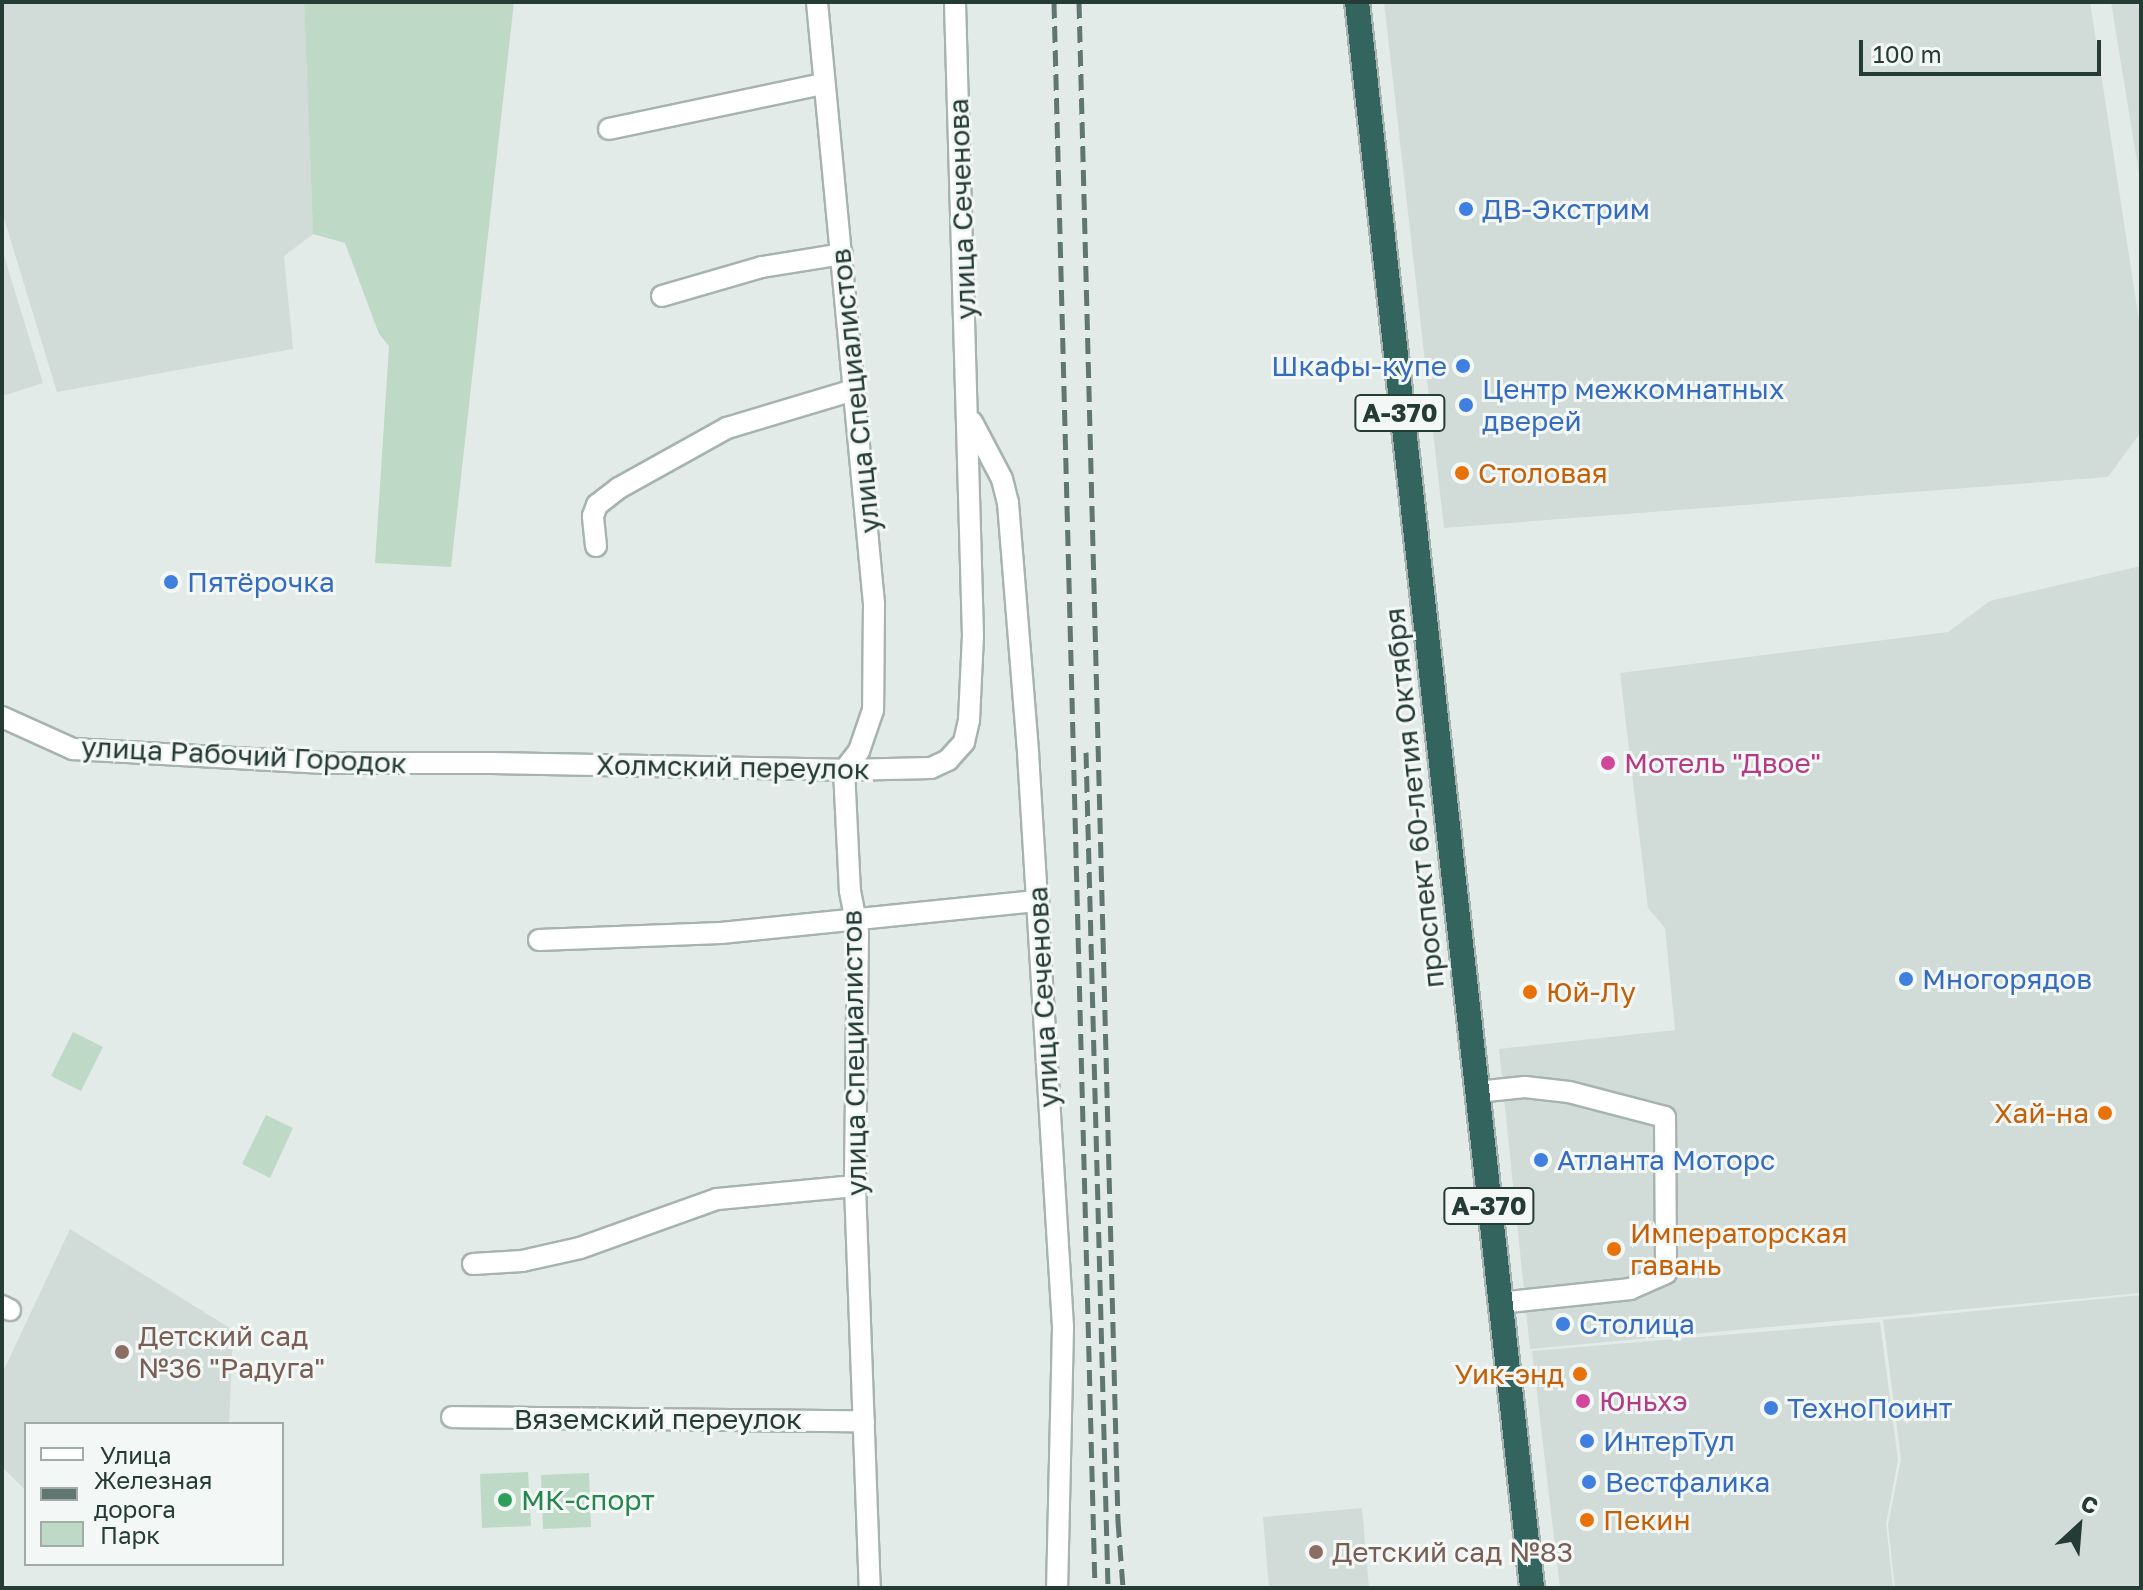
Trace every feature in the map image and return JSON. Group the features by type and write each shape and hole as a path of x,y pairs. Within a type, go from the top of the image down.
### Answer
{"highway":[{"name":"проспект 60-летия Октября","path":"1357,2 1532,1588"}],"street":[{"name":"улица Специалистов","path":"817,2 873,579 873,710 864,742 844,770 850,891 857,917 855,1186 870,1588"},
{"name":"улица Сеченова","path":"955,2 973,636 969,720 964,742"},
{"path":"609,129 823,84"},
{"path":"662,296 762,267 842,254"},
{"path":"596,546 593,516 597,505 619,488 727,428 854,390"},
{"name":"улица Сеченова","path":"969,416 996,464 1008,503 1038,901 1063,1327 1057,1588"},
{"name":"улица Рабочий Городок","path":"2,717 73,749 325,763 492,763"},
{"name":"Холмский переулок","path":"492,763 844,770 931,768 948,760 964,742"},
{"path":"539,940 721,933 1038,901"},
{"path":"1477,1092 1525,1087 1569,1092 1665,1117 1666,1273 1630,1289 1500,1303"},
{"path":"473,1264 522,1261 580,1248 717,1199 855,1186"},
{"name":"Вяземский переулок","path":"452,1417 864,1421"}],"shaded area":[{"path":"2,2 304,2 313,234 284,256 293,349 57,392 2,212"},
{"path":"1384,2 2090,2 2141,333 2141,432 2108,477 1444,528"},
{"path":"2111,2 2141,2 2141,186"},
{"path":"2,249 43,383 2,396"},
{"name":"Многорядов","path":"2141,566 2141,1293 1530,1349 1499,1049 1675,1030 1665,928 1648,908 1620,673 1948,632 1990,601"},
{"name":"Детский сад №36 \"Радуга\"","path":"70,1229 233,1330 229,1422 24,1422 24,1489 2,1467 2,1374"},
{"path":"2141,1295 2141,1588 1895,1588 1888,1525 1901,1459 1883,1320"},
{"path":"1880,1322 1898,1460 1886,1524 1893,1588 1560,1588 1532,1351"},
{"name":"Детский сад №83","path":"1362,1508 1369,1588 1269,1588 1263,1517"}],"green space":[{"path":"304,2 514,2 451,567 375,563 389,346 379,334 345,243 313,234"},
{"path":"73,1032 103,1047 81,1091 51,1076"},
{"path":"266,1115 293,1128 270,1178 242,1164"},
{"name":"МК-спорт","path":"528,1472 531,1526 482,1528 480,1474"},
{"path":"589,1473 591,1527 543,1529 541,1475"}],"railway":[{"path":"1054,2 1095,1588"},
{"path":"1079,2 1118,1521 1123,1588"},
{"path":"1086,752 1108,1588"}],"place":[{"name":"ДВ-Экстрим","path":"1466,209"},
{"name":"Шкафы-купе","path":"1463,366"},
{"name":"Центр межкомнатных дверей","path":"1466,405"},
{"name":"Столовая","path":"1462,473"},
{"name":"Пятёрочка","path":"171,582"},
{"name":"Мотель \"Двое\"","path":"1608,763"},
{"name":"Многорядов","path":"1906,979"},
{"name":"Юй-Лу","path":"1530,992"},
{"name":"Хай-на","path":"2105,1113"},
{"name":"Атланта Моторс","path":"1541,1160"},
{"name":"Императорская гавань","path":"1614,1249"},
{"name":"Столица","path":"1563,1324"},
{"name":"Детский сад №36 \"Радуга\"","path":"122,1352"},
{"name":"Уик-энд","path":"1580,1374"},
{"name":"Юньхэ","path":"1583,1401"},
{"name":"ТехноПоинт","path":"1771,1408"},
{"name":"ИнтерТул","path":"1587,1441"},
{"name":"Вестфалика","path":"1589,1482"},
{"name":"МК-спорт","path":"505,1500"},
{"name":"Пекин","path":"1587,1520"},
{"name":"Детский сад №83","path":"1316,1552"}]}
